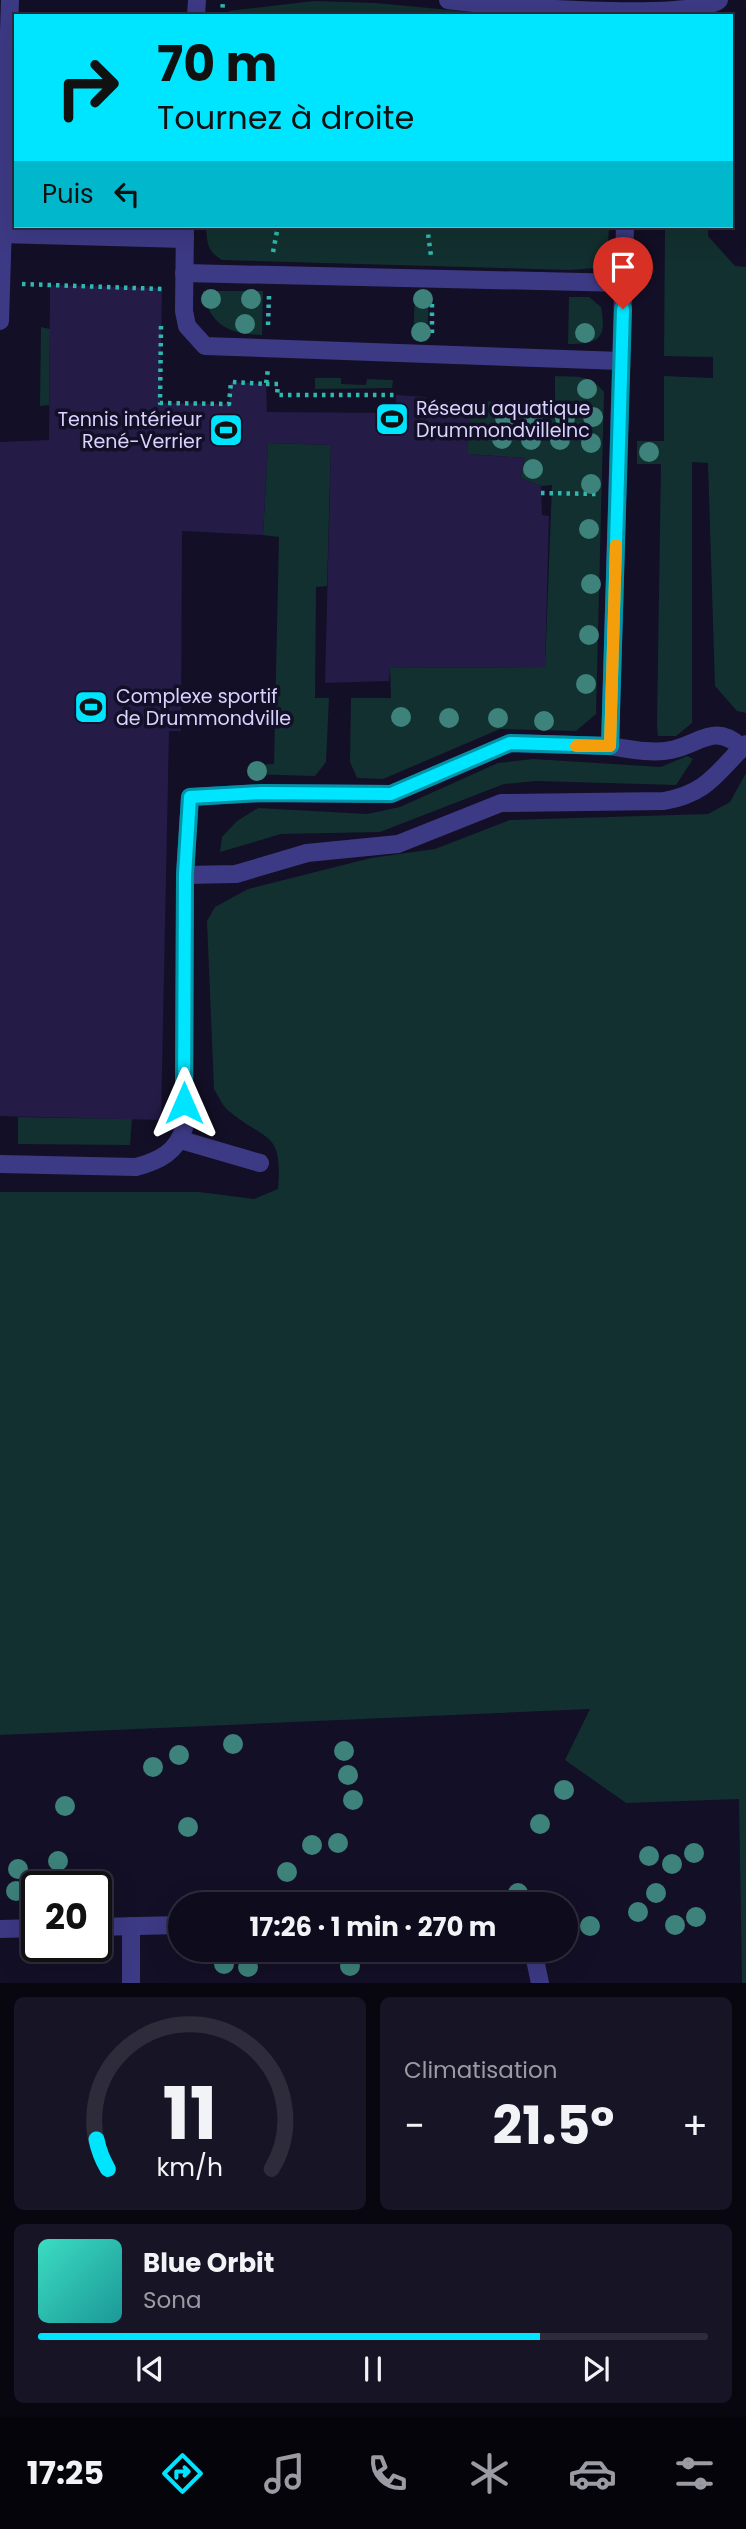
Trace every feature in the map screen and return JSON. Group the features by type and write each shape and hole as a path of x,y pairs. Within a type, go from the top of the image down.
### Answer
{"street":[{"path":"0,321 10,0"},
{"path":"448,0 534,8 685,11 713,6 719,0"},
{"path":"610,746 625,228"},
{"path":"2,234 185,232 184,311 187,326 194,337 205,346 267,351 621,361"},
{"path":"184,273 624,284"},
{"path":"0,1164 136,1167 157,1161 181,1140 184,1128 185,875 190,797 261,793 391,794 510,743 670,751 710,736 725,735 744,746 706,786 683,797 664,801 501,803 398,844 307,853 236,874 185,875"},
{"path":"181,1140 260,1163"},
{"path":"112,1927 168,1925"},
{"path":"131,1926 131,1983"},
{"path":"0,1929 21,1928"},
{"path":"536,1962 540,1983"}],"path":[{"path":"267,384 269,276 278,228"},
{"path":"427,228 433,281 431,354"},
{"path":"42,285 162,288 162,301"},
{"path":"162,314 160,402 229,404 230,382 278,384 277,395 396,395"},
{"path":"541,493 603,495"}],"green space":[{"path":"314,1 376,3 492,14 229,14 229,11"},
{"path":"206,228 609,228 607,267 570,270 222,260 213,253"},
{"path":"665,228 708,228 708,236 735,266 746,267 746,713 737,711 715,686 708,463 692,462 692,723 676,736 658,736 657,725 661,464 637,464 637,441 664,441 664,376 713,378 713,357 664,356"},
{"path":"203,291 263,291 262,335 240,333 223,326 211,312"},
{"path":"415,294 429,294 427,341 413,340"},
{"path":"569,297 589,297 601,307 603,326 594,341 568,344"},
{"path":"41,327 50,329 49,405 40,406"},
{"path":"555,376 588,379 604,392 596,714 576,731 500,729 383,779 357,778 350,762 351,698 391,698 390,668 545,667 552,485 541,486 520,478 525,458 467,454 469,401 555,403"},
{"path":"315,378 341,378 341,384 366,385 367,379 393,380 392,388 315,389"},
{"path":"268,443 331,445 327,586 316,587 315,698 329,698 326,762 315,776 249,774 249,765 274,764 279,537 263,535"},
{"path":"687,756 693,759 676,785 536,781 504,784 380,832 281,834 220,852 222,837 237,821 258,808 367,814 400,807 498,763 533,759 661,767"},
{"path":"746,773 746,1983 742,1983 739,1799 626,1803 565,1760 590,1709 0,1735 0,1192 199,1192 254,1199 278,1189 278,1156 275,1147 262,1134 228,1110 214,1089 207,921 215,907 248,889 371,858 435,849 510,820 708,814 730,802"},
{"path":"18,1117 132,1119 130,1145 18,1144"}],"building":[{"name":"Complexe sportif de Drummondville","path":"50,285 162,288 160,403 229,404 231,382 266,384 267,412 396,413 396,395 426,397 426,410 469,412 467,454 525,458 520,478 541,486 542,515 549,516 545,667 390,668 389,681 325,683 331,445 268,443 263,535 182,531 181,731 169,731 161,1120 0,1116 0,442 49,440"}],"slow traffic":[{"path":"576,746 610,746 616,545"}],"place":[{"name":"Réseau aquatique DrummondvilleInc","path":"392,419"},
{"name":"Tennis intérieur René-Verrier","path":"226,430"},
{"name":"Complexe sportif de Drummondville","path":"91,707"}],"route":[{"path":"184,1103 185,875 190,797 261,793 391,794 510,743 610,746 623,309"}]}
